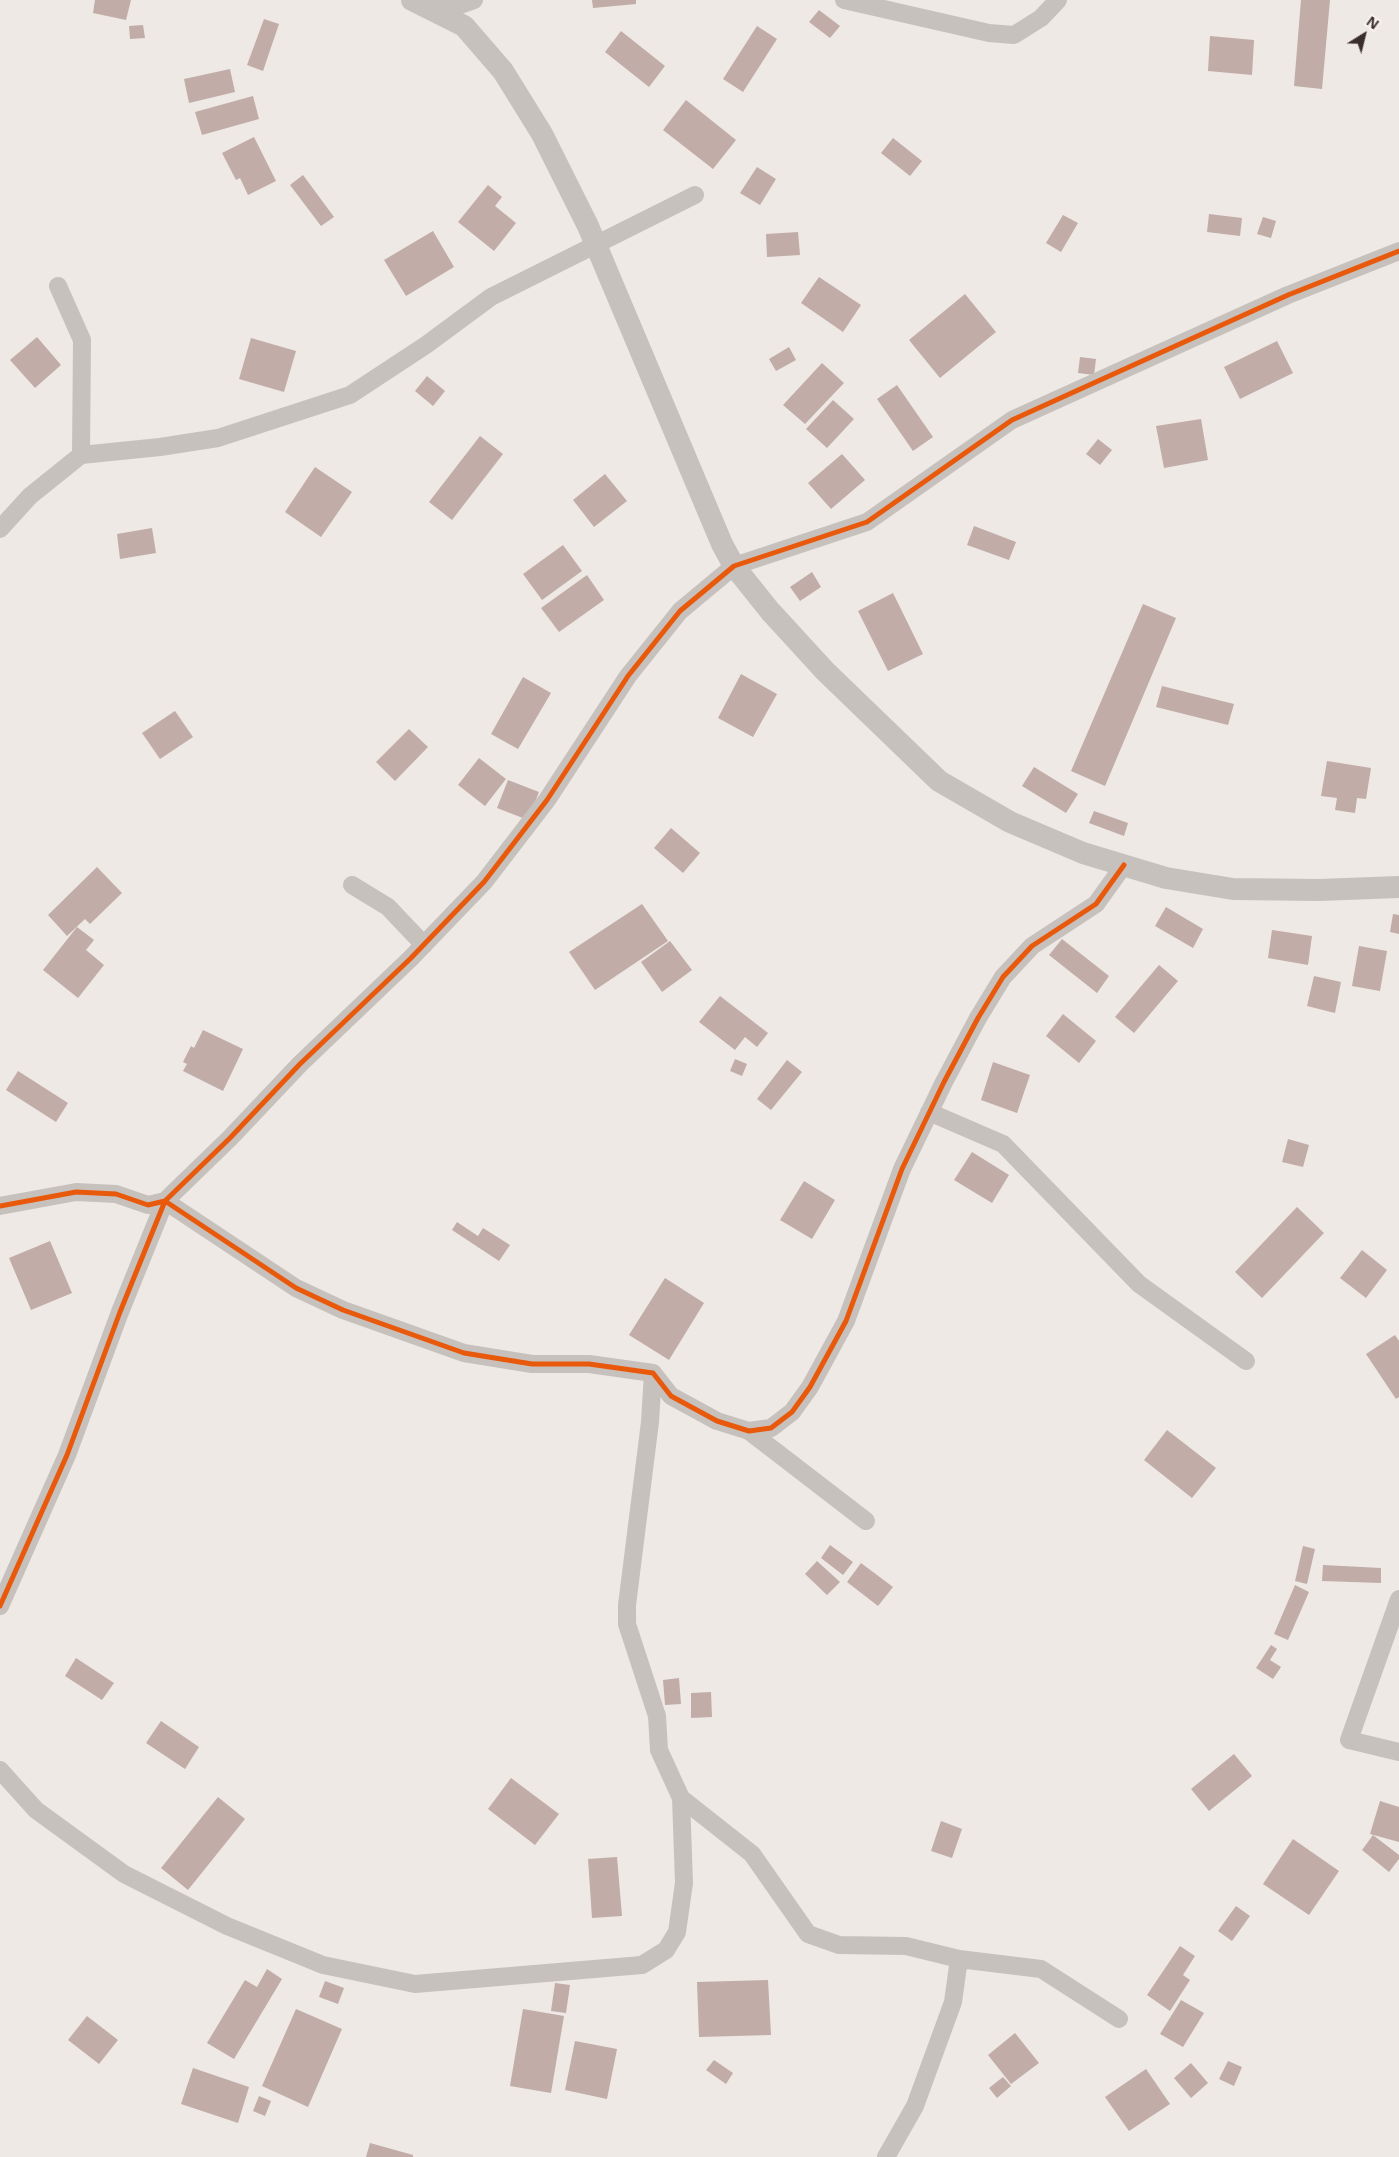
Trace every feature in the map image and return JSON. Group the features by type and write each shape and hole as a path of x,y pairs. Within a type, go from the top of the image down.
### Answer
{"street":[{"path":"414,0 450,9 474,0"},
{"path":"414,0 464,26 503,71 542,134 588,226 722,544 734,566 770,611 825,671 939,781 1010,822 1083,853 1166,878 1233,889 1319,890 1399,887"},
{"path":"844,0 989,33 1014,35 1041,18 1058,0"},
{"path":"0,529 30,496 81,455 160,447 218,438 350,395 426,345 491,297 695,195"},
{"path":"0,1606 67,1455 120,1312 165,1201 230,1138 300,1064 424,945 490,874 547,800 628,676 680,611 734,566 867,522 1012,420 1288,295 1399,251"},
{"path":"58,286 82,340 81,455"},
{"path":"749,1431 771,1428 792,1412 810,1387 846,1321 902,1169 929,1112 978,1018 1003,977 1032,946 1096,904 1124,865"},
{"path":"352,885 388,907 424,945"},
{"path":"929,1112 1003,1144 1139,1284 1246,1361"},
{"path":"0,1206 76,1192 116,1194 148,1205 165,1201 296,1288 343,1310 405,1333 464,1353 532,1364 589,1364 653,1373 671,1396 717,1421 749,1431 866,1521"},
{"path":"0,1770 36,1810 124,1874 227,1926 323,1965 415,1984 642,1965 666,1950 677,1932 684,1883 680,1798 659,1750 657,1716 627,1624 627,1605 650,1422 653,1373"},
{"path":"1399,1599 1349,1740 1399,1752"},
{"path":"680,1798 752,1854 808,1934 839,1945 906,1946 959,1959 1041,1969 1119,2019"},
{"path":"886,2157 915,2106 953,2002 959,1959"}],"building":[{"path":"95,0 131,0 126,20 93,13"},
{"path":"592,0 636,0 636,4 593,8"},
{"path":"1301,0 1330,0 1322,89 1294,86"},
{"path":"819,10 840,26 830,38 809,22"},
{"path":"264,19 279,24 263,71 247,65"},
{"path":"143,25 145,38 130,39 129,26"},
{"path":"757,26 777,39 743,92 723,79"},
{"path":"621,31 665,66 649,87 605,52"},
{"path":"1210,36 1254,40 1252,75 1208,71"},
{"path":"230,69 235,92 189,103 184,79"},
{"path":"253,96 259,119 202,135 195,112"},
{"path":"686,100 736,140 713,169 663,130"},
{"path":"254,137 276,181 248,195 240,178 236,180 222,153"},
{"path":"893,138 922,161 910,176 881,153"},
{"path":"757,167 776,179 760,205 740,193"},
{"path":"303,175 334,217 321,226 290,185"},
{"path":"488,185 502,197 495,206 516,223 494,251 458,222"},
{"path":"1209,214 1242,218 1240,236 1207,232"},
{"path":"1063,215 1078,223 1061,252 1046,243"},
{"path":"1263,217 1276,221 1271,238 1257,234"},
{"path":"433,231 454,267 406,296 384,260"},
{"path":"798,232 800,255 767,257 766,234"},
{"path":"819,277 861,305 843,332 801,303"},
{"path":"965,294 996,332 940,378 909,340"},
{"path":"37,337 61,365 35,388 10,360"},
{"path":"251,338 296,351 284,392 239,379"},
{"path":"1277,341 1293,373 1240,399 1224,367"},
{"path":"789,347 796,360 776,371 769,359"},
{"path":"1080,357 1096,359 1094,375 1078,373"},
{"path":"822,363 844,383 805,424 783,405"},
{"path":"427,376 445,391 433,406 415,391"},
{"path":"897,385 933,437 913,451 877,399"},
{"path":"833,400 854,419 827,448 806,429"},
{"path":"1201,419 1208,460 1164,468 1156,426"},
{"path":"480,436 503,454 452,520 429,502"},
{"path":"1098,439 1112,450 1100,465 1086,454"},
{"path":"842,454 865,480 831,509 808,483"},
{"path":"315,467 352,492 321,537 285,512"},
{"path":"605,474 627,501 594,527 573,500"},
{"path":"974,526 1016,542 1009,560 967,545"},
{"path":"152,528 156,553 120,559 117,534"},
{"path":"563,545 582,571 542,600 523,574"},
{"path":"812,572 821,587 800,601 790,587"},
{"path":"587,575 604,600 559,632 541,608"},
{"path":"893,593 923,654 888,671 858,611"},
{"path":"1143,604 1176,618 1105,786 1071,771"},
{"path":"741,674 777,694 753,737 718,718"},
{"path":"523,677 551,693 518,749 491,734"},
{"path":"1162,686 1234,704 1228,725 1156,707"},
{"path":"175,711 193,737 160,759 142,733"},
{"path":"409,729 428,747 395,781 376,762"},
{"path":"479,758 506,779 485,806 458,785"},
{"path":"1327,761 1371,768 1366,799 1357,798 1355,813 1335,810 1337,798 1321,796"},
{"path":"1034,767 1078,794 1066,813 1022,786"},
{"path":"508,780 539,792 528,820 497,808"},
{"path":"1094,811 1128,823 1124,836 1089,823"},
{"path":"671,828 700,853 683,873 654,848"},
{"path":"97,867 122,893 90,924 85,919 67,936 48,915"},
{"path":"642,904 668,941 595,990 569,952"},
{"path":"1166,907 1203,929 1193,948 1155,926"},
{"path":"1393,914 1399,915 1399,934 1390,932"},
{"path":"77,927 94,940 86,950 104,965 78,998 43,970"},
{"path":"1272,930 1312,936 1308,965 1268,958"},
{"path":"1062,939 1109,976 1097,993 1049,955"},
{"path":"670,941 692,970 662,992 641,962"},
{"path":"1359,946 1387,951 1380,991 1352,986"},
{"path":"1159,965 1178,981 1134,1033 1115,1017"},
{"path":"1314,976 1341,982 1335,1013 1307,1006"},
{"path":"720,996 768,1033 757,1047 745,1037 735,1050 699,1022"},
{"path":"1063,1014 1096,1041 1079,1063 1046,1036"},
{"path":"203,1030 243,1049 223,1091 183,1071 187,1064 183,1062 191,1046 194,1048"},
{"path":"735,1059 747,1064 742,1076 730,1071"},
{"path":"787,1060 802,1072 771,1110 757,1099"},
{"path":"993,1062 1030,1075 1017,1113 981,1100"},
{"path":"18,1071 68,1103 56,1122 6,1090"},
{"path":"1288,1139 1309,1145 1303,1167 1282,1162"},
{"path":"972,1152 1009,1175 992,1203 954,1180"},
{"path":"804,1181 835,1200 812,1239 780,1220"},
{"path":"1297,1207 1324,1233 1262,1298 1235,1272"},
{"path":"457,1222 478,1236 483,1228 510,1245 499,1261 452,1230"},
{"path":"50,1241 72,1293 31,1310 9,1258"},
{"path":"1362,1250 1387,1270 1366,1298 1340,1278"},
{"path":"665,1278 704,1303 669,1360 629,1335"},
{"path":"1395,1335 1399,1341 1399,1397 1396,1399 1366,1354"},
{"path":"1167,1430 1216,1468 1192,1498 1144,1460"},
{"path":"830,1545 853,1562 843,1575 821,1558"},
{"path":"1303,1546 1315,1549 1307,1584 1295,1581"},
{"path":"817,1561 840,1582 827,1595 805,1574"},
{"path":"861,1563 893,1587 878,1606 847,1582"},
{"path":"1323,1565 1381,1568 1381,1583 1322,1581"},
{"path":"1295,1585 1309,1592 1288,1640 1274,1634"},
{"path":"1271,1645 1277,1649 1270,1660 1281,1667 1273,1679 1256,1668"},
{"path":"76,1658 114,1683 102,1700 65,1676"},
{"path":"679,1678 681,1704 665,1705 663,1680"},
{"path":"711,1692 712,1717 691,1718 691,1693"},
{"path":"161,1721 199,1747 185,1769 146,1743"},
{"path":"1234,1754 1252,1776 1209,1811 1191,1789"},
{"path":"511,1778 559,1814 535,1845 488,1809"},
{"path":"218,1797 245,1819 188,1890 161,1868"},
{"path":"1380,1801 1399,1807 1399,1842 1370,1834"},
{"path":"941,1821 962,1829 952,1858 931,1851"},
{"path":"1373,1835 1399,1855 1399,1859 1389,1872 1362,1850"},
{"path":"1293,1839 1339,1871 1309,1915 1263,1884"},
{"path":"617,1857 622,1916 592,1918 588,1859"},
{"path":"1236,1906 1250,1916 1232,1941 1218,1931"},
{"path":"1180,1946 1195,1956 1183,1975 1190,1980 1170,2011 1147,1995"},
{"path":"267,1969 282,1979 234,2059 207,2043 245,1980 257,1987"},
{"path":"768,1980 771,2035 699,2037 697,1982"},
{"path":"325,1981 344,1988 338,2004 319,1997"},
{"path":"555,1983 570,1985 566,2013 551,2011"},
{"path":"1181,2000 1204,2013 1183,2047 1160,2034"},
{"path":"296,2009 342,2029 308,2107 262,2086"},
{"path":"523,2009 564,2016 551,2093 510,2086"},
{"path":"87,2016 118,2040 99,2064 68,2040"},
{"path":"1015,2033 1039,2063 1011,2084 988,2055"},
{"path":"575,2041 617,2049 607,2099 565,2090"},
{"path":"714,2060 733,2073 726,2084 706,2070"},
{"path":"1228,2061 1242,2067 1234,2086 1219,2079"},
{"path":"1191,2063 1208,2083 1191,2098 1174,2078"},
{"path":"193,2068 249,2087 238,2123 181,2104"},
{"path":"1146,2069 1170,2104 1129,2131 1105,2097"},
{"path":"1003,2077 1011,2086 997,2098 989,2088"},
{"path":"259,2096 271,2101 265,2116 253,2111"},
{"path":"370,2143 413,2155 413,2157 366,2157"}],"cycle path":[{"path":"0,1606 67,1455 120,1312 165,1201 230,1138 300,1064 411,958 484,882 547,800 628,676 680,611 734,566 867,522 1012,420 1288,295 1399,251"},
{"path":"0,1206 76,1192 116,1194 148,1205 165,1201 296,1288 343,1310 464,1353 532,1364 589,1364 653,1373 671,1396 717,1421 749,1431 771,1428 792,1412 810,1387 846,1321 902,1169 944,1082 978,1018 1003,977 1032,946 1096,904 1124,865"}]}
